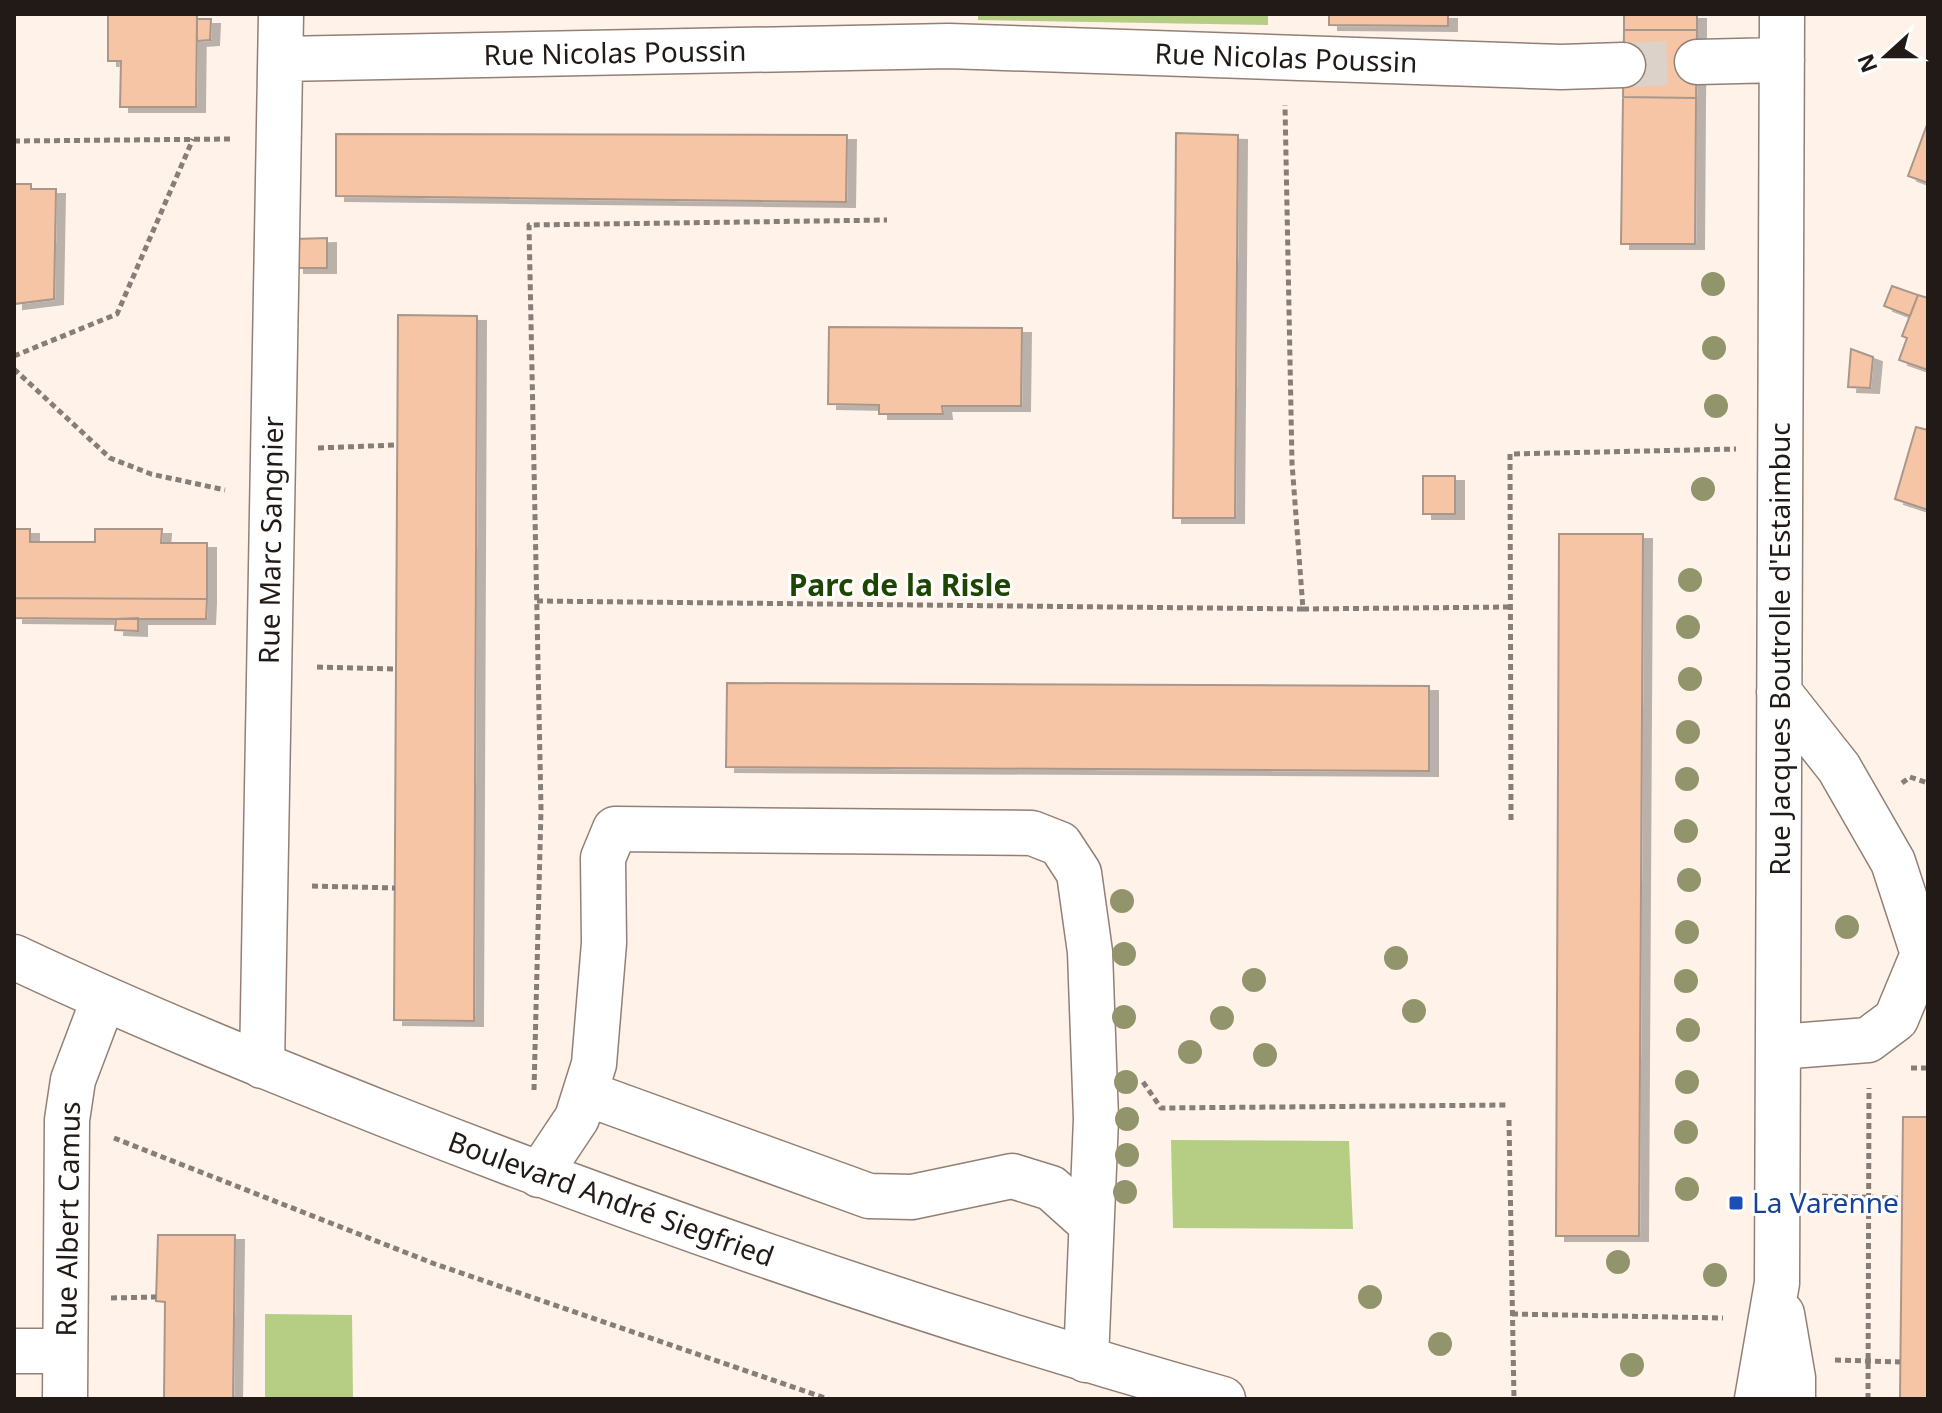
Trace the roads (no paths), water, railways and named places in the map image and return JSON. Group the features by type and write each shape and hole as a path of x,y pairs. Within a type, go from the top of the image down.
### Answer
{"street":[{"name":"Rue Marc Sangnier","path":"262,1066 281,14"},
{"name":"Rue Jacques Boutrolle d'Estaimbuc","path":"1757,1399 1774,1302 1777,1194 1782,14"},
{"name":"Rue Nicolas Poussin","path":"281,59 949,30 1268,57 1561,67 1623,65"},
{"path":"1697,62 1782,60"},
{"path":"1778,1047 1868,1040 1896,1019 1923,954 1893,862 1839,768 1779,692"},
{"path":"539,1175 577,1118 594,1064 604,943 603,858 615,829 1032,833 1060,844 1079,873 1090,952 1096,1119 1086,1360"},
{"name":"Boulevard André Siegfried","path":"14,957 262,1066 539,1175 873,1293 1223,1399"},
{"name":"Rue Albert Camus","path":"65,1399 67,1120 73,1080 104,998"},
{"path":"585,1093 869,1196 912,1197 1012,1176 1051,1188 1090,1223"},
{"name":"Rue Jacques Boutrolle d'Estaimbuc","path":"1774,1302 1792,1379"},
{"path":"14,1351 65,1351"}],"tunnel":[{"path":"1623,65 1697,62"}],"place":[{"name":"La Varenne","path":"1736,1203"}],"district":[{"name":"Parc de la Risle","path":"900,586"}]}
